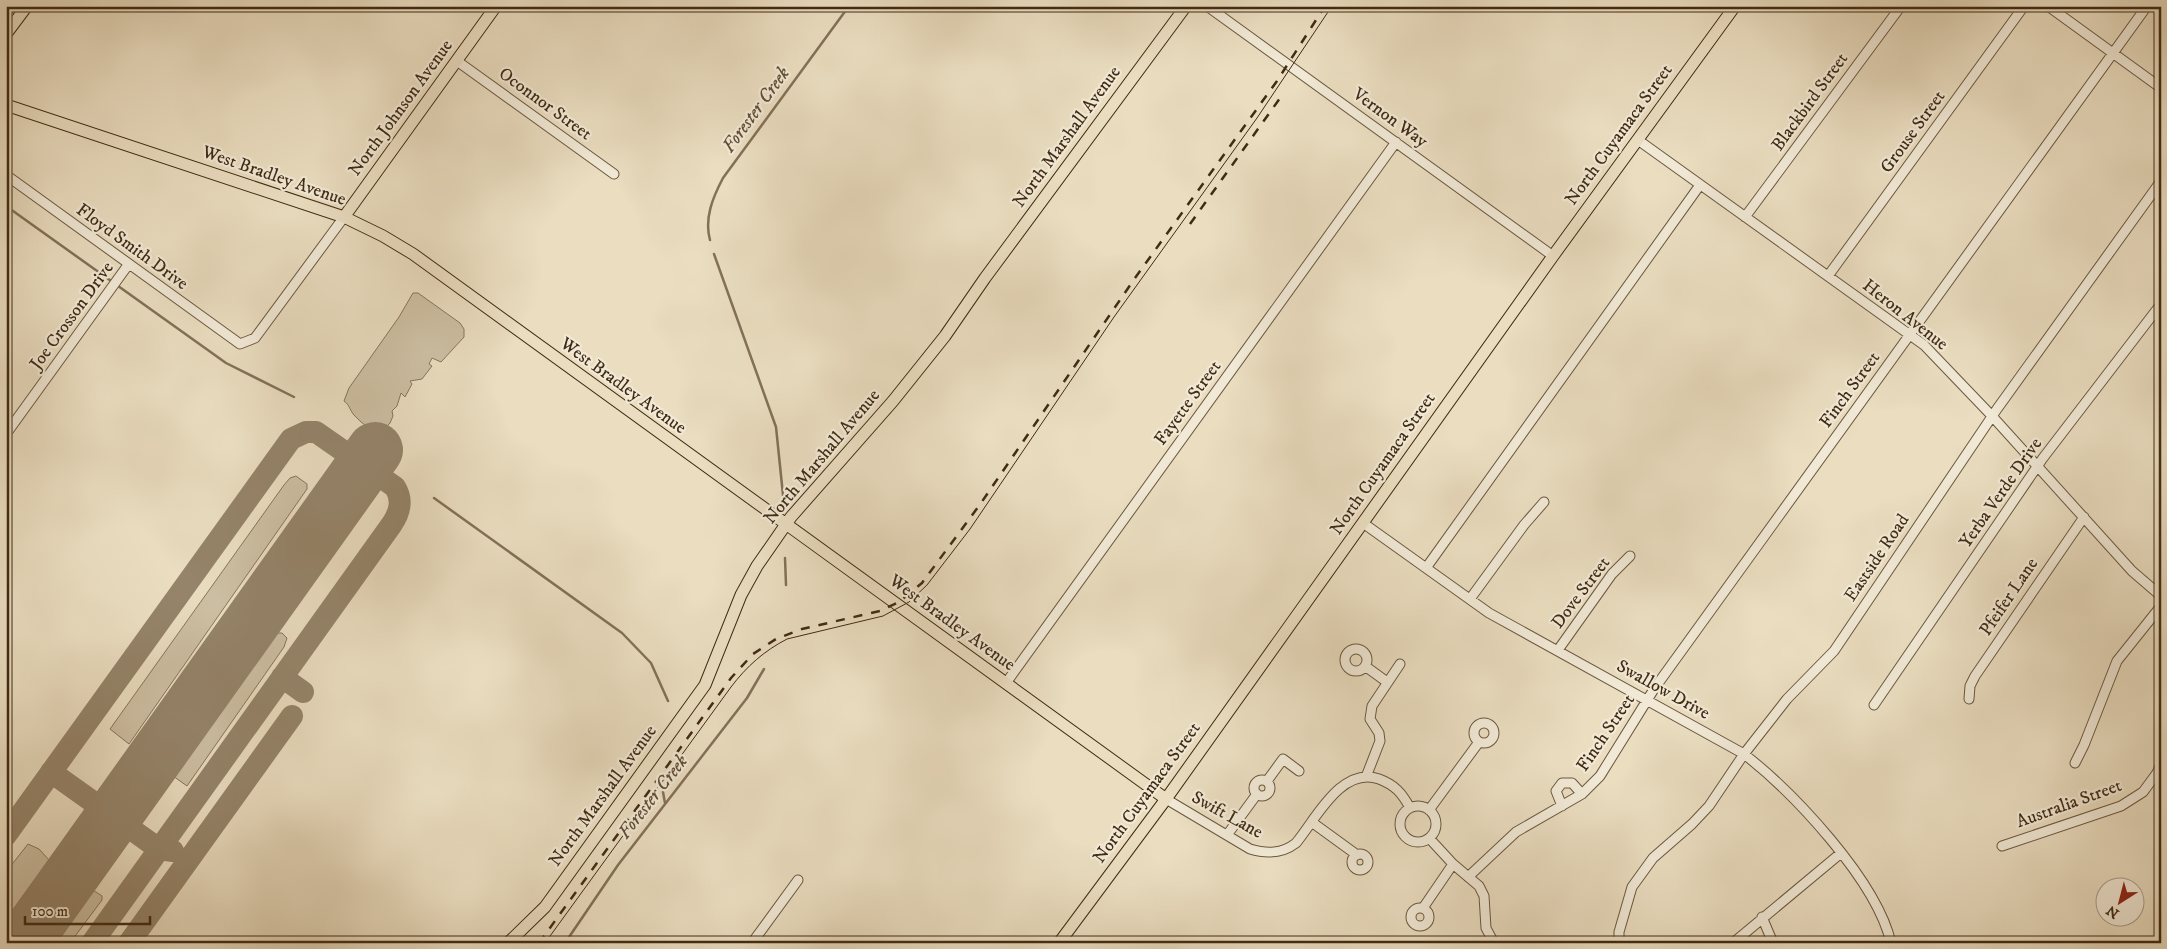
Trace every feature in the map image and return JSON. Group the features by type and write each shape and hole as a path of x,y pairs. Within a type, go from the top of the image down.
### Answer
{"main road":[{"path":"6,34 27,6"},
{"name":"North Johnson Avenue","path":"344,218 496,6"},
{"name":"North Marshall Avenue","path":"508,943 545,906 705,685 741,595 757,566 785,524 893,401 945,336 982,282 1186,6"},
{"name":"North Cuyamaca Street","path":"1059,943 1166,799 1553,256 1735,6"},
{"name":"West Bradley Avenue","path":"6,105 344,218 383,236 412,254 1166,799"}],"street":[{"name":"Vernon Way","path":"1207,6 1553,256"},
{"name":"Blackbird Street","path":"1746,218 1901,6"},
{"name":"Grouse Street","path":"1828,276 2024,6"},
{"path":"2048,6 2161,88"},
{"name":"Finch Street","path":"1468,877 1516,832 1582,794 1600,776 1648,700 2147,6"},
{"name":"Oconnor Street","path":"457,61 614,174"},
{"name":"Heron Avenue","path":"1638,140 1924,345 1992,416 2132,571 2161,596"},
{"name":"Fayette Street","path":"1006,683 1396,142"},
{"name":"Floyd Smith Drive","path":"6,175 128,265 240,344"},
{"name":"Eastside Road","path":"1619,943 1619,932 1632,887 1653,858 1692,824 1709,806 1744,754 1787,699 1834,651 1992,416 2161,181"},
{"path":"1426,568 1700,184"},
{"name":"North Johnson Avenue","path":"240,344 255,338 344,218"},
{"name":"Joe Crosson Drive","path":"6,434 128,265"},
{"name":"Yerba Verde Drive","path":"1874,705 2038,467 2161,304"},
{"path":"1470,599 1524,525 1544,502"},
{"name":"Pfeifer Lane","path":"1969,699 1970,686 1975,676 2084,517"},
{"name":"Swallow Drive","path":"1363,523 1489,612 1744,754 1792,796 1841,853 1876,902 1888,928 1891,943"},
{"name":"Dove Street","path":"1558,650 1612,574 1630,556"},
{"path":"2075,763 2117,661 2161,606"},
{"path":"1400,664 1372,706 1370,719 1379,733 1380,741 1366,777 1388,782 1396,788 1410,808"},
{"path":"1365,666 1387,682"},
{"path":"1429,810 1479,742"},
{"path":"1227,835 1257,794 1253,787 1255,782 1262,779 1267,781 1283,759 1299,771"},
{"name":"Australia Street","path":"2002,846 2121,806 2143,792 2157,773 2161,764"},
{"name":"Swift Lane","path":"1166,799 1250,849 1263,853 1278,852 1289,849 1296,843 1332,794 1339,788 1352,780 1366,777"},
{"name":"Finch Street","path":"1562,806 1556,792 1562,783 1572,784 1582,794"},
{"path":"1419,806 1429,810 1436,823 1433,833 1428,838 1412,841 1403,833 1400,822 1405,811 1419,806"},
{"path":"1313,822 1357,855"},
{"path":"1428,838 1453,864 1479,886 1484,896 1486,928 1494,943"},
{"path":"1733,943 1841,853"},
{"path":"1423,908 1453,864"},
{"path":"752,943 798,880"},
{"path":"1762,917 1774,943"}],"shaded area":[{"path":"413,293 418,293 460,323 464,329 464,337 441,362 432,358 429,364 432,366 422,379 410,381 412,384 405,397 401,393 397,406 392,411 393,416 390,423 379,435 358,420 344,401 349,388 399,317"},
{"path":"296,476 307,484 307,489 129,744 110,729 284,485 290,478"},
{"path":"278,633 282,633 287,638 284,647 187,786 173,776 272,638"},
{"path":"28,844 39,849 49,860 6,919 6,872"},
{"path":"93,890 102,896 102,900 70,943 55,943"}],"waterway":[{"name":"Forester Creek","path":"710,240 708,232 710,208 723,178 849,6"},
{"path":"6,206 226,363 294,397"},
{"name":"Forester Creek","path":"714,254 776,427 783,495"},
{"path":"434,498 622,633 651,663 668,701"},
{"name":"Forester Creek","path":"785,558 786,585"},
{"name":"Forester Creek","path":"565,943 618,865 747,698 764,669"},
{"path":"663,792 665,803"}],"taxiway":[{"path":"6,835 291,439 306,432 316,432 395,487 400,501 397,515 392,524 92,943"},
{"path":"282,677 303,692"},
{"path":"129,943 292,716"},
{"path":"51,772 159,849 173,851"}],"runway":[{"path":"23,943 375,450"}],"tram line":[{"path":"545,943 743,672 763,654 787,639 883,616 909,602 927,585 970,529 1114,317 1257,118 1332,6"}],"railway":[{"path":"539,943 731,678 753,654 776,639 802,629 880,611 899,602 922,583 981,503 1135,278 1277,81 1325,6"},
{"path":"1190,224 1283,94"}]}
